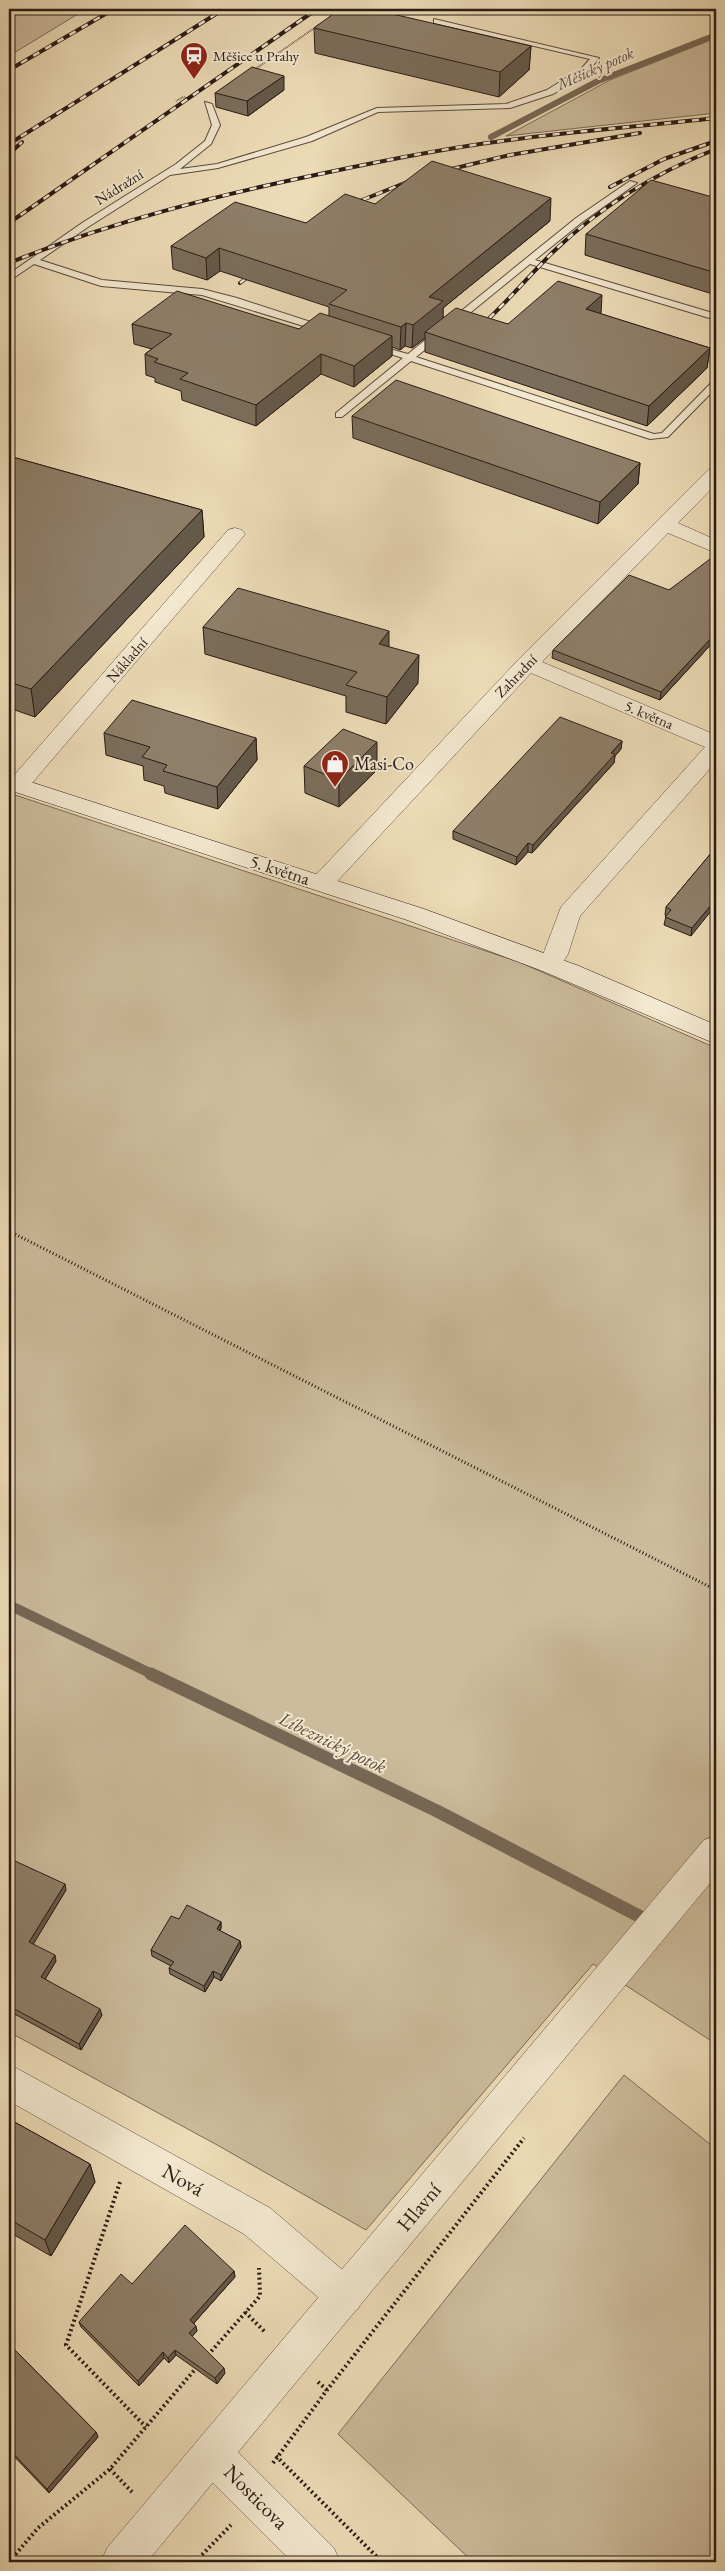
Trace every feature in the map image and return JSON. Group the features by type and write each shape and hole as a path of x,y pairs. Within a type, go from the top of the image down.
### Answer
{"street":[{"name":"Zahradní","path":"322,884 527,664 716,473"},
{"path":"665,525 716,547"},
{"name":"Nákladní","path":"14,783 235,534"},
{"name":"5. května","path":"527,664 716,743"},
{"path":"549,964 556,954 569,913 716,748"},
{"name":"5. května","path":"14,783 322,884 549,964 716,1035"},
{"name":"Hlavní","path":"121,2562 716,1851"},
{"name":"Nová","path":"9,2082 257,2221 345,2296"},
{"name":"Nosticova","path":"212,2454 320,2562"}],"lane":[{"path":"168,173 218,166 309,139 377,110 507,106 550,92 584,70 595,58 437,21"},
{"name":"Nádražní","path":"9,278 85,225 168,173 208,142 216,125 208,104"},
{"path":"339,415 579,220 633,183"},
{"path":"529,260 716,317"},
{"path":"33,261 101,282 202,292 234,300 336,334"},
{"path":"364,342 653,438 665,435 716,384"}],"path":[{"path":"249,73 329,18"},
{"path":"9,1231 716,1590"},
{"path":"195,2562 258,2498 276,2456 529,2131"},
{"path":"130,2150 66,2345 146,2427"},
{"path":"9,2562 38,2528 110,2469 260,2296 257,2221"},
{"path":"276,2456 382,2562"},
{"path":"110,2469 136,2497"}],"shaded area":[{"path":"9,9 86,9 9,56"},
{"path":"716,38 716,113 506,136 610,80"},
{"path":"9,793 519,962 716,1048 716,2044 593,1964 366,2230 219,2146 9,2032"},
{"path":"624,2075 716,2149 716,2562 473,2562 338,2434"}],"building":[{"path":"340,9 371,9 531,46 500,72 314,28"},
{"path":"252,67 284,76 247,101 215,93"},
{"path":"432,161 551,198 429,297 443,301 413,325 406,323 401,327 329,304 347,290 219,248 206,258 171,246 235,202 306,223 345,194 375,204"},
{"path":"651,180 716,198 716,273 586,234"},
{"path":"558,281 602,295 586,309 710,348 649,406 425,332 456,308 508,324"},
{"path":"177,291 299,329 320,313 392,336 354,366 321,354 256,405 180,379 188,373 154,362 158,359 145,354 172,334 132,324"},
{"path":"396,380 640,463 600,502 352,416"},
{"path":"9,456 202,510 31,689 9,682"},
{"path":"710,559 716,562 716,633 661,692 553,650 629,575 669,590"},
{"path":"238,588 389,631 379,644 419,655 387,697 346,685 357,672 203,627"},
{"path":"132,700 256,738 217,787 163,771 167,765 142,757 150,747 104,733"},
{"path":"560,717 622,741 611,753 615,754 533,845 528,843 517,857 453,831"},
{"path":"343,729 377,742 339,780 304,766"},
{"path":"712,852 716,853 716,899 692,928 665,917 671,910 666,907"},
{"path":"15,1861 65,1884 29,1942 55,1955 41,1977 100,2009 79,2044 9,2006 9,1870"},
{"path":"187,1905 221,1922 217,1929 240,1941 221,1975 213,1971 204,1986 169,1968 174,1962 151,1950 171,1916 179,1919"},
{"path":"9,2119 90,2164 45,2240 9,2219"},
{"path":"185,2225 234,2271 190,2320 196,2326 189,2333 224,2368 215,2378 175,2350 168,2358 163,2352 138,2381 79,2322 121,2274 132,2284"},
{"path":"9,2344 96,2432 47,2489 9,2449"}],"waterway":[{"name":"Měšický potok","path":"491,137 598,81 716,35"},
{"name":"Líbeznický potok","path":"9,1605 154,1675"},
{"name":"Líbeznický potok","path":"151,1674 437,1811 639,1916"}],"railway":[{"path":"9,70 114,9"},
{"path":"9,144 224,9"},
{"path":"9,223 317,9"},
{"path":"9,263 85,235 163,211 241,191 366,164 555,134 716,118"},
{"path":"439,172 510,155 640,133"},
{"path":"610,187 664,159 716,141"},
{"path":"9,154 22,142"},
{"path":"479,328 553,252 590,220 650,180 693,158 716,149"},
{"path":"350,205 417,178"},
{"path":"240,283 256,271"}],"place":[{"name":"Měšice u Prahy","path":"194,80"},
{"name":"Masi-Co","path":"335,788"}]}
